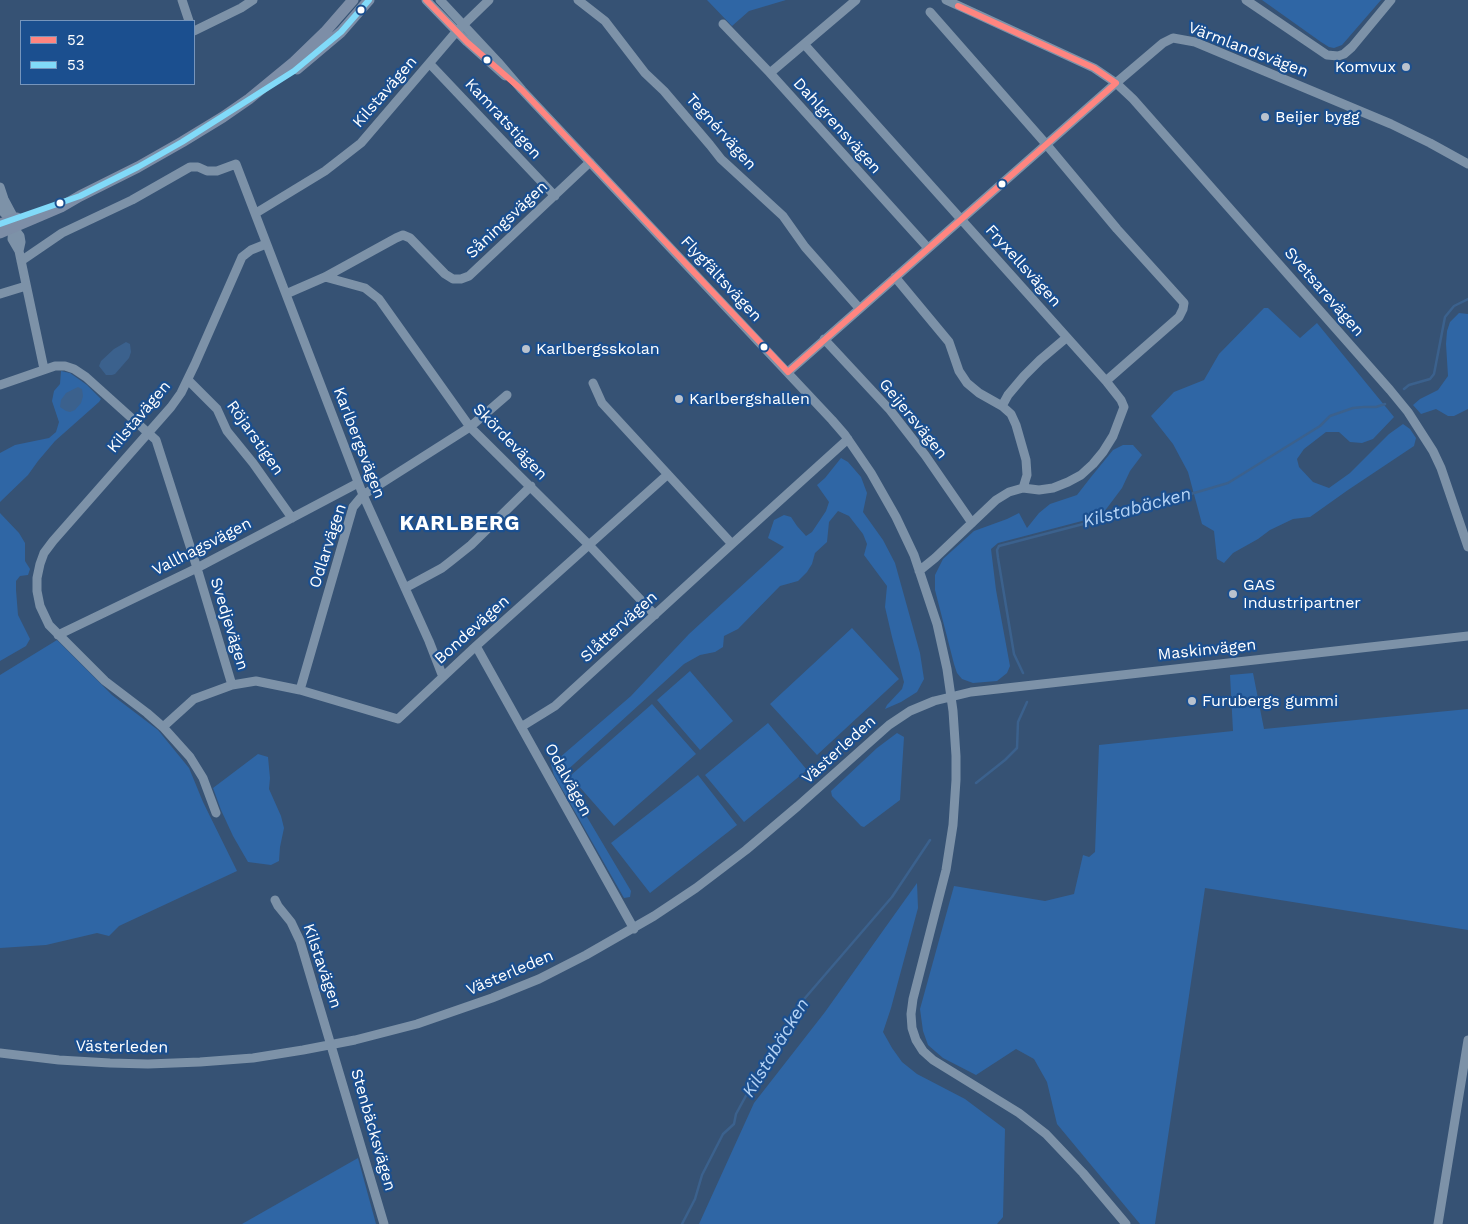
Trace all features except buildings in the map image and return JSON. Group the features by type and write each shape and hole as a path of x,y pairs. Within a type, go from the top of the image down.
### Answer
{"main road":[{"path":"249,99 301,56 353,0"},
{"path":"0,233 8,224 80,196 138,167 182,142 276,83 322,49 341,32 369,0"}],"street":[{"path":"182,0 189,20"},
{"path":"195,30 241,8 253,0"},
{"name":"Flygfältsvägen","path":"426,0 456,32 522,90"},
{"name":"Flygfältsvägen","path":"440,0 832,420 848,439 871,473 896,517 914,555 943,646 956,756 953,825 946,870 913,999 912,1028 916,1040 923,1051 934,1060 1019,1113 1046,1134 1083,1173 1126,1224"},
{"name":"Kilstavägen","path":"256,213 325,171 361,143 456,32 489,0"},
{"name":"Tegnérvägen","path":"578,0 605,21 640,67 670,98 721,159 783,216 811,253 860,308"},
{"path":"770,73 856,0"},
{"path":"946,0 960,3 1094,68 1116,83"},
{"path":"1246,0 1327,55 1338,56 1344,54 1352,47 1391,0"},
{"path":"930,12 1184,304 1179,317 1106,381"},
{"name":"Dahlgrensvägen","path":"723,24 770,73 928,248"},
{"name":"Värmlandsvägen","path":"788,372 1116,83 1163,43 1173,38 1195,42 1391,124 1430,142 1468,164"},
{"name":"Fryxellsvägen","path":"804,44 1121,400 1124,407 1113,436 1103,452 1081,475 1052,488 1039,490 1023,488"},
{"name":"Kamratstigen","path":"430,64 555,196"},
{"name":"Svetsarevägen","path":"1116,83 1133,99 1231,208 1401,403 1433,451 1441,468 1468,547"},
{"name":"Såningsvägen","path":"286,294 325,277 403,235 410,238 452,279 461,279 469,276 590,162"},
{"path":"21,261 62,232 132,200 190,167 216,171 236,164 256,213 266,244"},
{"path":"0,186 12,214 8,224 20,236 19,251 44,369"},
{"name":"Kilstavägen","path":"216,813 207,788 190,757 162,726 134,702 104,681 58,635 44,616 37,591 40,564 44,553 171,407 188,380 242,257 251,250 266,244"},
{"name":"Karlbergsvägen","path":"266,244 363,496 443,677"},
{"name":"Skördevägen","path":"325,277 364,288 379,299 470,427 531,486 655,615"},
{"path":"894,277 949,342 959,371 967,383 1011,414 1022,442 1028,475 1023,488 1009,492 996,500 919,571"},
{"path":"0,294 26,286"},
{"path":"1002,406 1008,395 1024,376 1066,338"},
{"name":"Geijersvägen","path":"824,339 890,410 925,455 972,523"},
{"name":"Svedjevägen","path":"0,386 55,366 65,366 74,369 86,377 156,440 232,685"},
{"name":"Röjarstigen","path":"188,380 217,409 227,431 253,463 292,518"},
{"path":"593,383 602,403 732,544"},
{"name":"Odlarvägen","path":"300,690 354,507 363,496 470,427 507,396"},
{"name":"Slåttervägen","path":"521,727 555,706 848,439"},
{"name":"Bondevägen","path":"162,726 194,699 232,685 247,682 263,682 300,690 398,719 667,474"},
{"name":"Vallhagsvägen","path":"58,635 197,568 358,482"},
{"path":"405,588 442,568 471,545 531,486"},
{"name":"Maskinvägen","path":"950,697 972,692 1468,636"},
{"name":"Odalvägen","path":"476,646 634,928"},
{"name":"Västerleden","path":"0,1053 68,1061 148,1064 252,1058 332,1045 417,1024 492,998 563,967 634,928 696,888 746,850 894,721 921,706 950,697"},
{"name":"Kilstavägen","path":"275,900 291,922 300,941 332,1045"},
{"path":"1438,1224 1468,1040"},
{"name":"Stenbäcksvägen","path":"332,1045 384,1224"}],"shaded area":[{"path":"707,0 786,0 749,11 732,26"},
{"path":"1262,0 1381,0 1342,45 1334,48 1321,42"},
{"path":"1264,308 1268,308 1300,338 1317,323 1394,417 1373,439 1362,443 1350,442 1339,432 1326,432 1304,449 1297,459 1299,467 1313,482 1329,488 1350,473 1389,434 1403,424 1410,429 1416,438 1414,446 1310,517 1293,519 1270,530 1233,553 1224,563 1217,559 1214,531 1202,524 1188,472 1173,444 1151,416 1174,392 1204,380 1219,354"},
{"path":"1459,313 1468,314 1468,409 1454,416 1448,416 1436,409 1421,414 1413,405 1420,399 1438,390 1448,376 1447,331 1450,322"},
{"path":"126,342 130,344 131,352 129,358 115,374 106,375 99,366 101,361 114,349"},
{"path":"61,371 70,373 87,385 101,399 55,441 28,475 0,502 0,453 15,445 49,438 56,432 59,422 52,401 54,391 60,384"},
{"path":"78,387 82,389 83,396 81,403 75,410 70,412 60,407 61,400 66,393"},
{"path":"1123,445 1133,445 1142,455 1130,471 1122,488 1101,516 998,543 991,549 996,590 1010,666 1007,673 997,681 973,683 962,679 957,673 954,664 935,590 935,575 943,559 974,531 1019,513 1027,528 1039,513 1050,504 1077,495 1113,450"},
{"path":"841,458 848,462 861,477 867,493 863,512 883,540 895,563 920,653 924,679 917,692 885,709 902,689 904,682 885,607 887,586 864,555 867,544 863,534 849,516 838,511 829,522 827,542 815,553 812,564 798,581 780,586 738,629 724,636 723,647 715,652 700,655 684,664 563,774 631,891 630,897 624,898 554,775 551,765 631,696 689,634 784,547 768,538 774,520 784,515 791,517 806,536 812,532 826,511 829,502 817,485"},
{"path":"0,513 19,533 25,543 25,561 30,569 28,575 20,576 16,581 16,590 18,615 30,639 26,646 0,661"},
{"path":"852,628 899,679 817,755 770,704"},
{"path":"57,640 112,695 158,730 189,768 203,802 237,871 119,926 109,936 97,933 46,945 0,948 0,675"},
{"path":"690,671 733,721 700,750 657,700"},
{"path":"1253,673 1264,729 1468,709 1468,930 1205,888 1155,1224 1140,1224 1057,1124 1047,1082 1034,1059 1016,1049 976,1075 943,1058 928,1045 923,1031 920,1009 954,886 1045,901 1074,894 1083,855 1089,857 1095,852 1099,745 1233,731 1230,675"},
{"path":"652,704 696,754 614,826 570,776"},
{"path":"768,723 807,770 744,822 705,775"},
{"path":"897,733 904,737 900,800 864,827 861,826 832,796 831,791 877,748"},
{"path":"258,754 268,757 269,789 281,816 284,828 279,861 271,865 248,862 233,836 213,788"},
{"path":"698,775 737,825 650,893 611,843"},
{"path":"917,883 918,908 883,1032 902,1062 917,1074 965,1099 1005,1129 1003,1217 997,1224 699,1224 754,1103 825,1012"},
{"path":"358,1158 376,1224 242,1224"}],"waterway":[{"name":"Kilstabäcken","path":"1404,389 1409,385 1430,379 1434,374 1445,317 1454,306 1468,299"},
{"name":"Kilstabäcken","path":"1023,673 1014,654 998,558 997,550 999,546 1133,511 1228,483 1320,426 1330,416 1353,408 1376,407 1385,404"},
{"name":"Kilstabäcken","path":"976,783 1017,748 1018,722 1027,702"},
{"name":"Kilstabäcken","path":"682,1224 695,1199 702,1175 723,1134 734,1124 736,1114 748,1092 790,1026 799,1005 892,897 930,840"}],"transit line":[{"name":"53","path":"0,224 80,196 138,167 182,142 294,71 341,32 369,0"},
{"name":"52","path":"426,0 467,42 522,90 788,372"},
{"name":"52","path":"958,6 1094,68 1116,83"},
{"name":"52","path":"788,372 1116,83"}],"place":[{"name":"Komvux","path":"1406,67"},
{"name":"Beijer bygg","path":"1265,117"},
{"name":"Karlbergsskolan","path":"526,349"},
{"name":"Karlbergshallen","path":"679,399"},
{"name":"GAS Industripartner","path":"1233,594"},
{"name":"Furubergs gummi","path":"1192,701"}],"district":[{"name":"KARLBERG","path":"460,524"}]}
